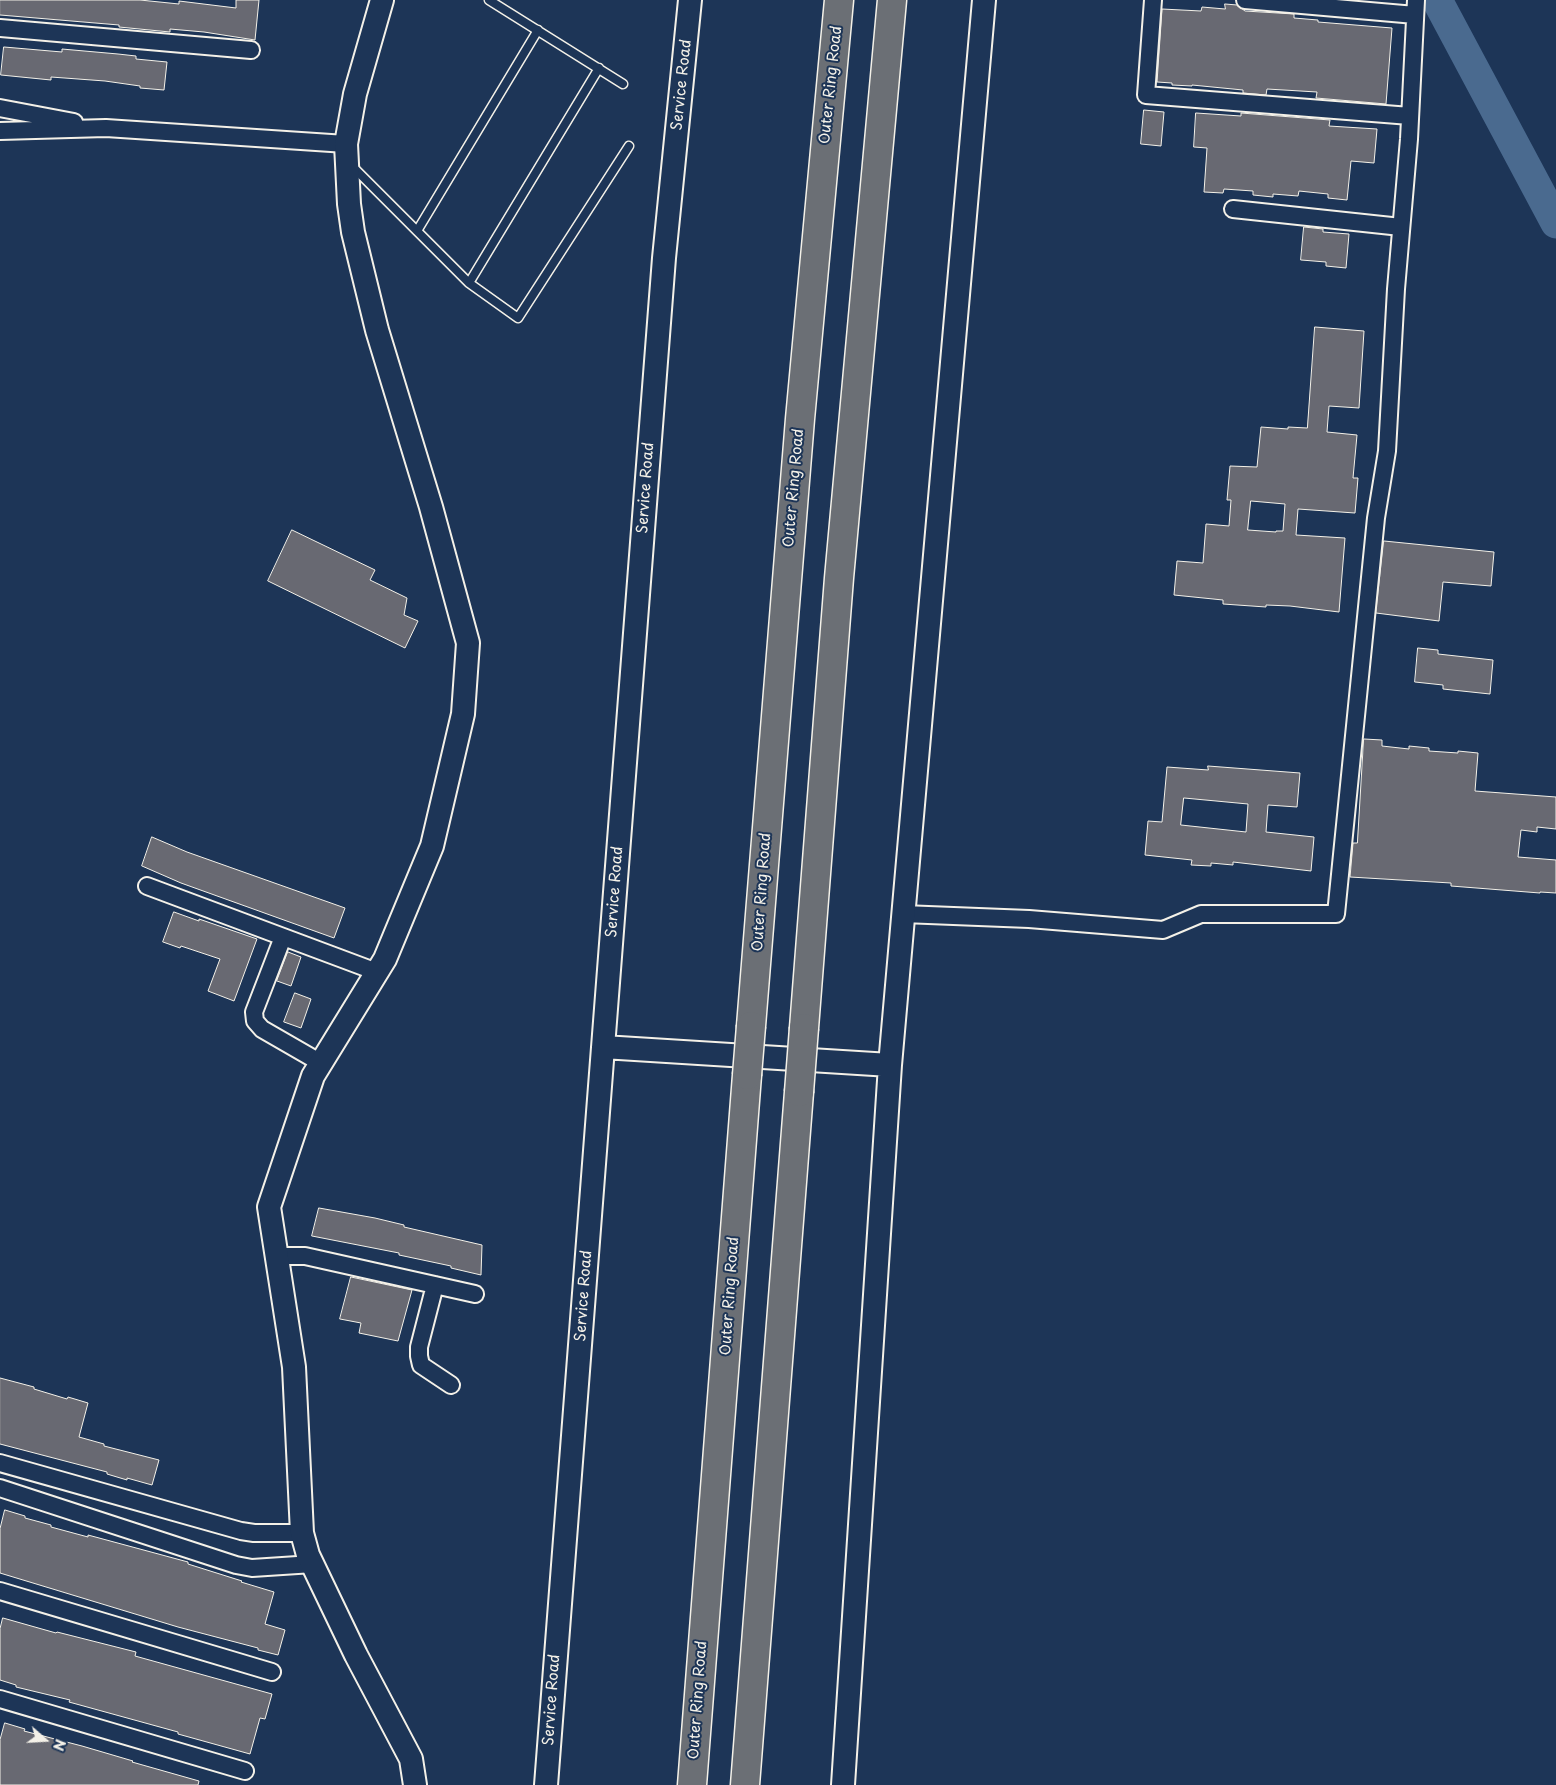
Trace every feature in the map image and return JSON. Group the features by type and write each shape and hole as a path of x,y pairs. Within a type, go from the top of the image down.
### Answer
{"highway":[{"name":"Outer Ring Road","path":"692,1785 796,458 839,0"},
{"path":"745,1785 841,559 892,0"}],"main road":[{"path":"382,0 355,94 346,152 349,204 353,232 377,330 431,507 468,643 463,714 432,846 385,959 313,1076 268,1207 294,1367 302,1533 308,1556 356,1655 411,1759 415,1785"},
{"name":"Service Road","path":"546,1785 663,268 690,0"},
{"path":"843,1785 890,1065 984,0"},
{"path":"603,1047 890,1065"}],"street":[{"path":"1152,0 1146,95 1410,116"},
{"path":"903,914 1029,919 1163,930 1201,914 1336,914 1376,518 1387,451 1396,290 1410,116 1416,8 1245,0"},
{"path":"0,28 251,50"},
{"path":"0,108 106,128 346,152"},
{"path":"0,131 106,128"},
{"path":"1233,209 1401,227"},
{"path":"147,886 377,972"},
{"path":"283,937 254,1012 255,1021 262,1029 320,1063"},
{"path":"277,1256 305,1256 476,1294"},
{"path":"435,1285 418,1356 421,1364 451,1385"},
{"path":"0,1463 241,1531 254,1534 302,1533"},
{"path":"0,1488 236,1565 252,1568 313,1564"},
{"path":"0,1592 272,1672"},
{"path":"0,1699 245,1771"}],"lane":[{"path":"489,0 623,84"},
{"path":"417,231 538,30"},
{"path":"469,283 599,68"},
{"path":"346,152 417,231 469,283 518,318 629,146"}],"building":[{"path":"0,0 140,0 179,4 179,1 236,8 236,0 259,0 255,40 204,32 170,29 170,32 119,27 119,25 0,15"},
{"path":"1225,4 1237,5 1245,11 1294,14 1294,18 1318,20 1318,22 1392,28 1386,104 1316,98 1317,92 1267,89 1266,95 1243,93 1243,90 1172,85 1172,83 1157,82 1162,9 1201,11 1202,7 1225,9"},
{"path":"4,47 62,52 62,49 118,54 136,56 136,59 167,62 164,90 140,88 140,86 105,81 51,77 51,80 1,75"},
{"path":"1144,110 1164,112 1161,146 1141,144"},
{"path":"1196,113 1241,116 1241,113 1330,120 1329,126 1377,129 1374,163 1351,161 1347,200 1328,198 1328,194 1299,191 1298,196 1273,194 1273,197 1253,195 1253,191 1224,189 1223,193 1204,192 1207,148 1194,147"},
{"path":"1304,227 1323,229 1323,232 1349,234 1346,268 1326,266 1326,262 1301,260"},
{"path":"1315,327 1364,331 1359,408 1329,406 1327,432 1357,435 1353,478 1358,478 1355,513 1298,509 1296,535 1345,538 1339,612 1290,606 1266,605 1266,607 1223,604 1223,600 1174,595 1177,561 1203,563 1206,524 1229,526 1231,500 1227,500 1230,466 1257,467 1261,427 1307,428","holes":["1251,501 1285,504 1283,531 1248,530"]},
{"path":"292,530 375,570 370,580 407,598 404,615 418,621 405,648 268,581"},
{"path":"1384,541 1494,552 1491,586 1443,582 1439,621 1376,613"},
{"path":"1418,648 1438,650 1438,654 1493,660 1490,694 1443,689 1443,685 1415,682"},
{"path":"1364,739 1382,740 1382,746 1409,749 1409,746 1429,748 1429,751 1478,753 1475,791 1556,797 1556,829 1537,827 1537,832 1521,830 1518,857 1556,860 1556,893 1451,886 1451,883 1350,877 1353,843 1357,843"},
{"path":"1208,766 1300,773 1297,807 1268,805 1266,832 1314,837 1311,871 1233,862 1233,865 1211,863 1211,866 1191,865 1192,860 1145,855 1148,821 1162,822 1167,767 1208,770","holes":["1184,798 1248,804 1246,832 1181,825"]},
{"path":"152,837 187,852 345,908 334,938 181,883 142,866"},
{"path":"174,912 257,939 234,1001 208,991 220,959 163,942"},
{"path":"288,952 301,957 291,986 277,981"},
{"path":"295,993 311,999 301,1028 284,1022"},
{"path":"319,1208 375,1218 404,1225 404,1227 482,1245 481,1275 451,1268 451,1266 399,1255 399,1253 312,1236"},
{"path":"351,1277 412,1290 398,1341 359,1333 361,1323 340,1319"},
{"path":"0,1378 34,1387 34,1389 67,1399 68,1397 88,1403 79,1437 104,1444 104,1446 159,1460 152,1485 127,1478 127,1480 107,1474 107,1472 0,1444"},
{"path":"5,1510 51,1525 51,1527 188,1562 188,1564 274,1592 265,1624 285,1630 278,1655 0,1573 0,1529"},
{"path":"3,1618 136,1652 135,1656 272,1694 265,1719 260,1718 250,1754 69,1702 70,1700 16,1687 16,1685 0,1680 0,1629"},
{"path":"5,1723 25,1729 24,1731 82,1746 199,1781 198,1785 0,1785 0,1740"}],"waterway":[{"path":"1437,0 1556,223"}]}
